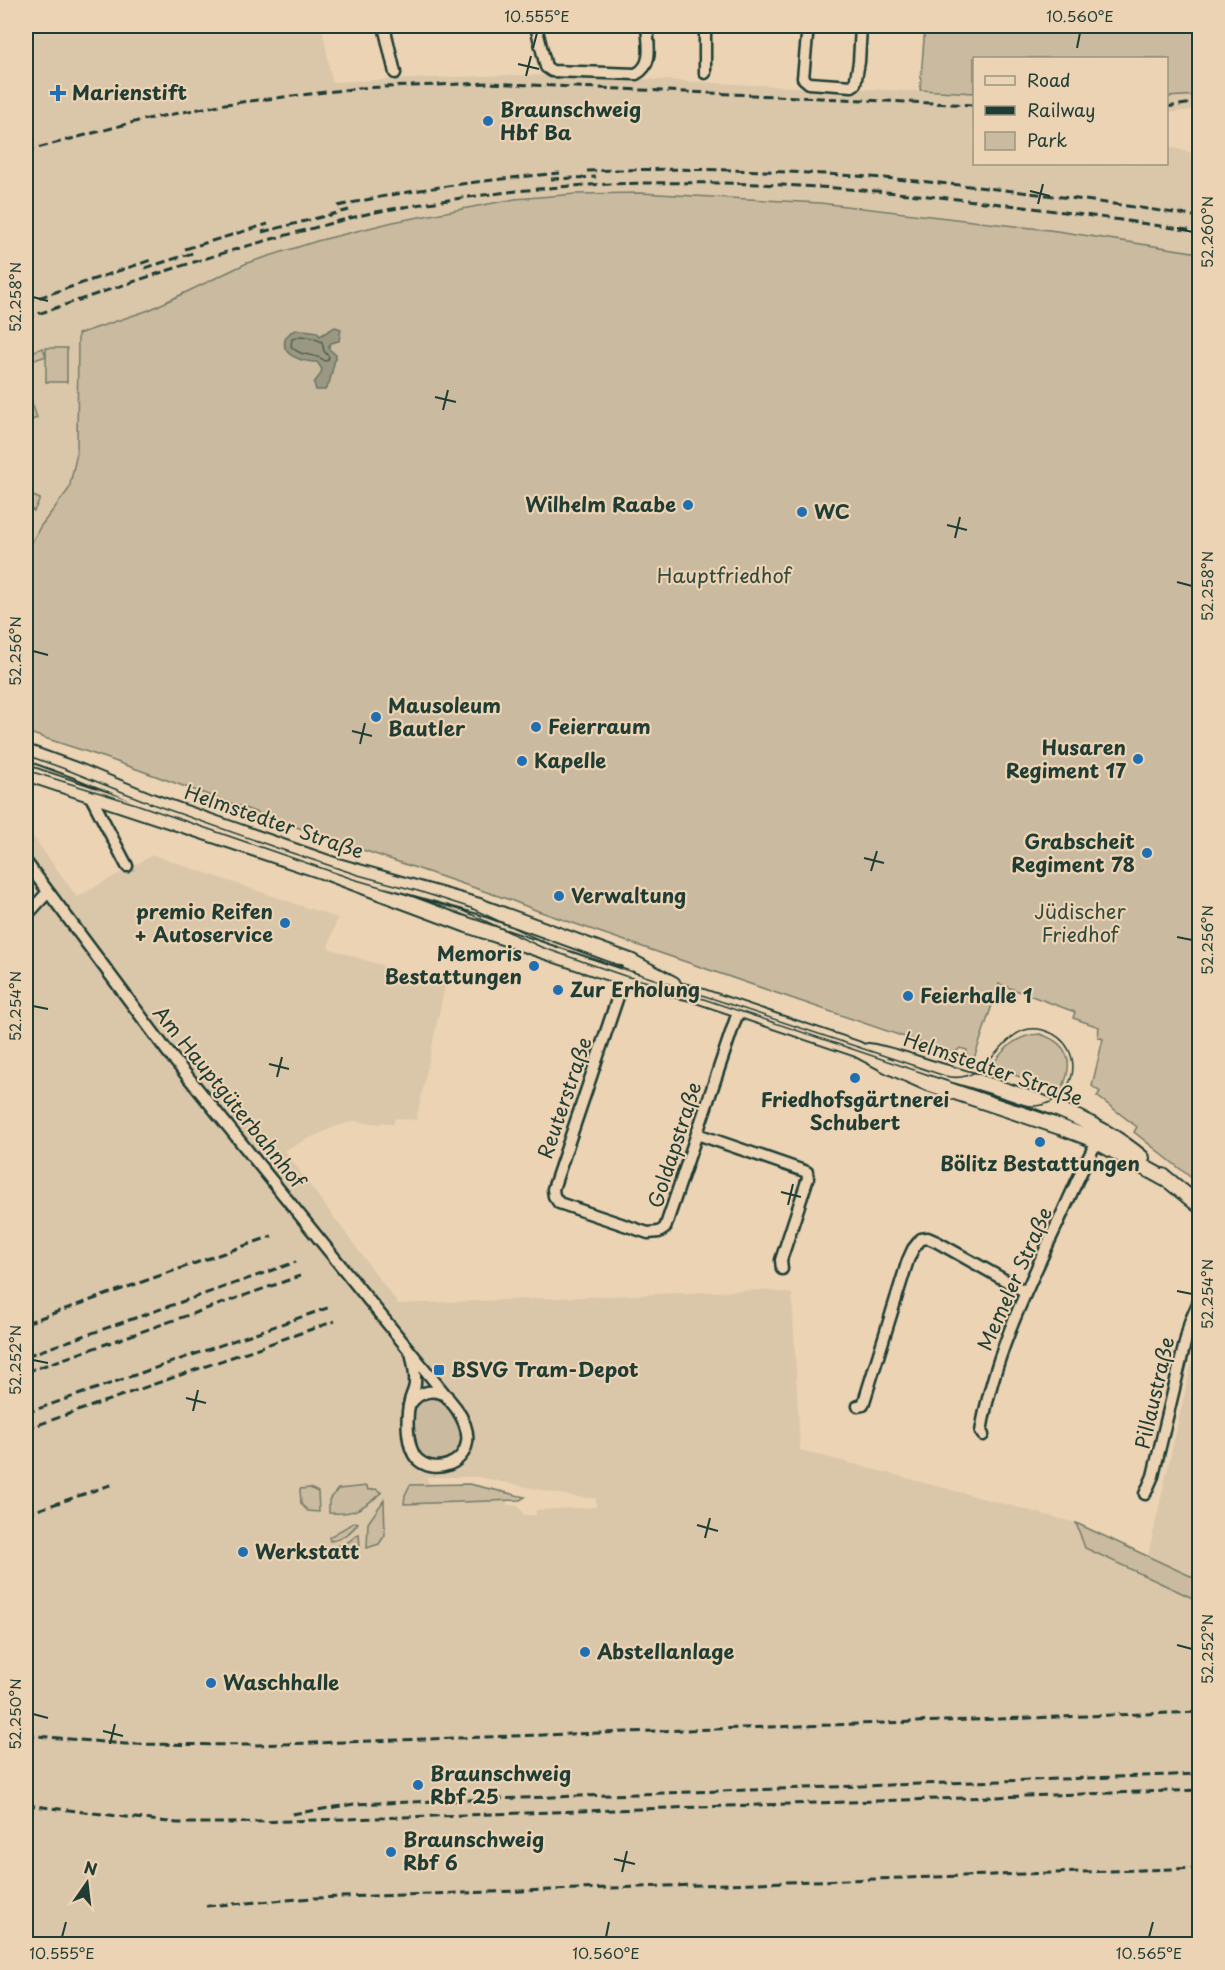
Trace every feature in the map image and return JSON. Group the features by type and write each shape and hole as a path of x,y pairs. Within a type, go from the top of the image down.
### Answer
{"main road":[{"name":"Helmstedter Straße","path":"26,753 81,772 162,805 334,865 479,906 630,961 691,993"},
{"name":"Helmstedter Straße","path":"26,773 344,879 624,978 691,993 857,1049 894,1056 996,1087 1076,1117 1105,1132 1144,1160 1200,1206"},
{"path":"506,938 513,919"},
{"name":"Helmstedter Straße","path":"857,1049 925,1082 1060,1127 1094,1141 1169,1181"},
{"path":"1076,1117 1079,1127 1094,1141 1114,1144 1144,1160"}],"street":[{"path":"384,26 396,73"},
{"path":"536,26 546,67 552,71 636,74 643,70 649,53 647,26"},
{"path":"705,26 705,73"},
{"path":"808,26 803,78 809,83 852,86 855,84 859,62 861,26"},
{"path":"88,793 127,866"},
{"name":"Am Hauptgüterbahnhof","path":"26,862 168,1052 449,1398 461,1416 467,1438 462,1454 448,1465 430,1466 415,1456 410,1443 409,1410 415,1380 411,1352"},
{"path":"26,916 48,892"},
{"name":"Reuterstraße","path":"601,1217 559,1203 554,1196 553,1189 630,961"},
{"name":"Goldapstraße","path":"601,1217 648,1233 659,1232 665,1228 739,1009"},
{"path":"697,1134 807,1172 808,1178 781,1260 782,1269"},
{"name":"Memeler Straße","path":"983,1435 981,1431 984,1414 1000,1353 1094,1141"},
{"path":"858,1406 863,1405 910,1254 921,1239 937,1242 1026,1292"},
{"name":"Pillaustraße","path":"1145,1494 1154,1476 1190,1322 1200,1299"},
{"path":"409,1410 415,1399 427,1392 441,1393 449,1398"}],"shaded area":[{"path":"26,26 322,26 332,82 510,75 973,93 973,165 1168,165 1168,146 1199,155 1199,253 1057,231 820,203 640,193 576,194 515,199 393,222 317,241 247,263 149,310 78,334 75,470 69,489 26,554"},
{"path":"1199,95 1199,109 1168,113 1168,97"},
{"path":"26,827 77,897 153,855 337,918 328,948 445,986 416,1120 395,1118 393,1125 383,1122 380,1124 354,1121 334,1127 284,1150 398,1304 763,1290 792,1294 800,1450 1076,1523 1085,1548 1199,1601 1199,1944 26,1944","holes":["426,1477 479,1477 575,1497 596,1498 596,1507 536,1510 536,1515 524,1515 518,1506 507,1505 508,1492 475,1484 430,1485"]},
{"path":"1199,1330 1199,1580 1148,1556"}],"green space":[{"path":"925,26 1199,26 1199,95 1168,97 1168,57 973,57 973,93 920,90"},
{"name":"Hauptfriedhof","path":"640,193 820,203 1057,231 1199,253 1199,1184 1134,1132 1137,1127 1097,1096 1100,1092 1092,1086 1103,1039 1098,1037 1099,1027 1073,1018 1075,1012 999,984 975,1056 972,1060 965,1059 967,1050 960,1048 951,1053 26,732 26,554 40,527 69,489 77,453 78,334 149,310 247,263 317,241 393,222 515,199 576,194"},
{"path":"43,348 46,356 26,363 26,354"},
{"path":"46,348 67,348 67,382 46,382"},
{"path":"26,385 37,418 26,422"},
{"path":"26,493 40,499 34,511 26,506"},
{"path":"1040,1034 1058,1043 1067,1056 1068,1073 1061,1091 991,1067 1011,1044 1024,1037"},
{"path":"428,1397 442,1401 454,1414 461,1429 460,1448 446,1461 429,1461 419,1452 417,1445 414,1410 418,1402"},
{"path":"469,1484 525,1497 520,1500 404,1504 410,1485"},
{"path":"367,1486 368,1490 376,1489 382,1493 352,1512 329,1513 329,1500 338,1489"},
{"path":"310,1488 318,1492 319,1512 308,1511 301,1504 300,1489"},
{"path":"384,1500 385,1535 379,1544 367,1548 368,1523"},
{"path":"355,1522 358,1523 349,1533 330,1541 329,1537"},
{"path":"1076,1523 1199,1580 1199,1601 1085,1548"},
{"path":"359,1534 360,1548 333,1547 345,1544"}],"water":[{"path":"335,327 341,329 339,341 329,346 329,349 336,355 329,384 325,390 316,390 314,383 322,369 317,362 299,359 289,353 285,344 286,337 292,331 299,330 317,332 320,336"}],"tram line":[{"path":"26,755 155,805 280,849 358,875 471,908 546,943 945,1076 961,1077 975,1072 1016,1034 1028,1029 1043,1030 1059,1038 1069,1050 1073,1064 1071,1079 1064,1092 1051,1102 1034,1106 1012,1103 671,988 625,976 541,947 464,911 353,879 136,804 26,770"}],"railway":[{"path":"26,151 142,120 225,104 360,88 488,83 973,105"},
{"path":"1168,107 1200,102"},
{"path":"587,171 741,170 895,179 1048,195 1200,217"},
{"path":"338,206 449,186 560,173"},
{"path":"551,179 596,177"},
{"path":"26,318 200,260 358,216 474,196 572,186 651,183 808,186 1044,209 1200,232"},
{"path":"262,232 349,210"},
{"path":"185,249 268,224"},
{"path":"145,268 196,252"},
{"path":"26,302 154,259"},
{"path":"26,1323 272,1236"},
{"path":"26,1356 296,1262"},
{"path":"26,1372 300,1276"},
{"path":"26,1413 330,1307"},
{"path":"26,1429 335,1321"},
{"path":"26,1514 113,1484"},
{"path":"26,1735 125,1744 256,1745 1200,1712"},
{"path":"292,1814 354,1804 1200,1774"},
{"path":"26,1805 177,1823 228,1823 1200,1790"},
{"path":"206,1906 313,1898 1200,1868"}],"place":[{"name":"Marienstift","path":"58,93"},
{"name":"Braunschweig Hbf Ba","path":"488,121"},
{"name":"Wilhelm Raabe","path":"688,505"},
{"name":"WC","path":"802,512"},
{"name":"Mausoleum Bautler","path":"376,717"},
{"name":"Feierraum","path":"536,727"},
{"name":"Husaren Regiment 17","path":"1138,759"},
{"name":"Kapelle","path":"522,761"},
{"name":"Grabscheit Regiment 78","path":"1147,853"},
{"name":"Verwaltung","path":"559,896"},
{"name":"premio Reifen + Autoservice","path":"285,923"},
{"name":"Memoris Bestattungen","path":"534,966"},
{"name":"Zur Erholung","path":"558,990"},
{"name":"Feierhalle 1","path":"908,996"},
{"name":"Friedhofsgärtnerei Schubert","path":"855,1078"},
{"name":"Bölitz Bestattungen","path":"1040,1142"},
{"name":"BSVG Tram-Depot","path":"439,1370"},
{"name":"Werkstatt","path":"243,1552"},
{"name":"Abstellanlage","path":"585,1652"},
{"name":"Waschhalle","path":"211,1683"},
{"name":"Braunschweig Rbf 25","path":"418,1785"},
{"name":"Braunschweig Rbf 6","path":"391,1852"}],"park label":[{"name":"Jüdischer Friedhof","path":"1080,924"}]}
